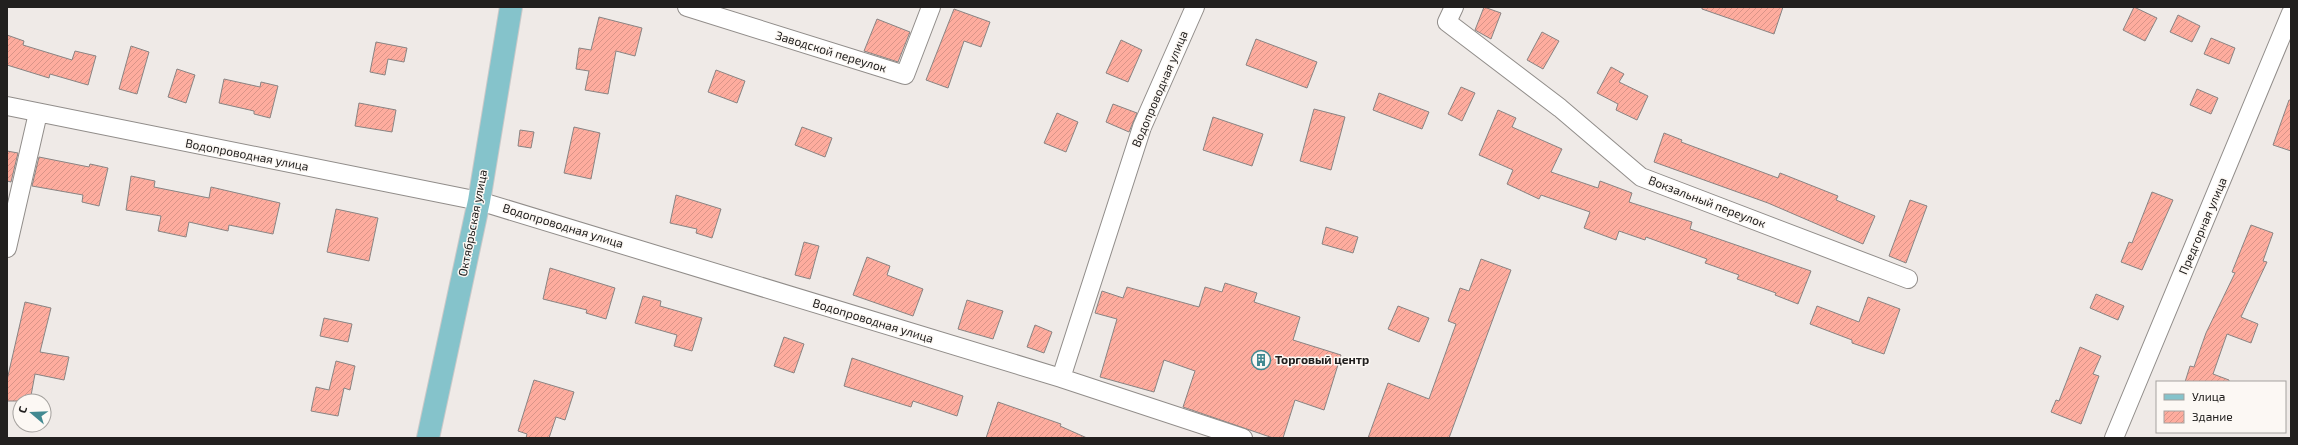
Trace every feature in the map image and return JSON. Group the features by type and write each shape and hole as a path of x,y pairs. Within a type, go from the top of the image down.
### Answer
{"main road":[{"name":"Октябрьская улица","path":"428,438 479,201 511,7"}],"street":[{"name":"Заводской переулок","path":"687,7 905,75 931,7"},
{"name":"Водопроводная улица","path":"1061,378 1142,127 1195,7"},
{"name":"Вокзальный переулок","path":"1454,7 1447,22 1560,108 1641,177 1908,279"},
{"name":"Предгорная улица","path":"2114,438 2291,13"},
{"name":"Водопроводная улица","path":"7,106 479,201 1061,378 1234,437"},
{"path":"7,248 38,113"}],"building":[{"path":"1484,7 1501,13 1491,39 1475,30"},
{"path":"1702,7 1783,7 1774,34 1702,9"},
{"path":"2134,7 2157,18 2145,41 2123,30"},
{"path":"954,9 990,22 981,47 964,41 948,88 926,80"},
{"path":"2178,15 2200,26 2192,42 2170,32"},
{"path":"599,17 642,28 635,56 616,51 608,94 585,90 589,71 576,69 579,48 591,50"},
{"path":"877,19 910,32 898,62 864,51"},
{"path":"1542,32 1559,41 1543,69 1527,60"},
{"path":"7,35 24,41 23,45 72,60 75,51 96,56 88,85 50,74 49,78 7,65"},
{"path":"2211,38 2235,48 2229,64 2204,54"},
{"path":"1256,39 1317,62 1307,88 1246,65"},
{"path":"1121,40 1142,50 1128,82 1106,73"},
{"path":"376,42 407,48 404,62 388,59 385,75 370,72"},
{"path":"131,46 149,52 137,94 119,89"},
{"path":"1611,67 1624,74 1619,82 1648,96 1637,120 1616,110 1618,104 1597,93"},
{"path":"177,69 195,75 186,103 168,97"},
{"path":"716,70 745,81 737,103 708,92"},
{"path":"224,79 260,87 261,82 278,86 270,118 254,114 254,111 219,103"},
{"path":"1461,87 1475,93 1462,121 1448,114"},
{"path":"2197,89 2218,98 2211,114 2190,105"},
{"path":"1379,93 1429,112 1422,129 1373,110"},
{"path":"2289,100 2291,100 2291,151 2273,145"},
{"path":"359,103 396,110 392,132 355,126"},
{"path":"1113,104 1137,113 1129,132 1106,122"},
{"path":"1314,109 1345,117 1331,170 1300,161"},
{"path":"1498,110 1516,118 1512,127 1562,149 1551,172 1598,188 1600,181 1632,193 1629,202 1692,222 1690,229 1811,271 1798,304 1775,295 1776,293 1737,279 1739,275 1705,263 1707,259 1646,237 1645,240 1619,231 1616,240 1584,228 1590,212 1541,195 1539,199 1507,184 1513,170 1479,155"},
{"path":"1057,113 1078,122 1066,152 1044,143"},
{"path":"1213,117 1263,134 1252,166 1203,150"},
{"path":"574,127 600,133 591,179 564,173"},
{"path":"802,127 832,138 825,157 795,145"},
{"path":"520,130 534,132 531,148 518,146"},
{"path":"1664,133 1682,140 1681,142 1778,178 1780,173 1838,196 1836,200 1875,216 1863,244 1768,203 1654,162"},
{"path":"7,151 18,153 11,182 7,181"},
{"path":"39,157 89,167 90,164 108,168 99,206 82,202 83,195 32,186"},
{"path":"131,176 155,181 154,187 209,198 211,187 280,203 273,234 229,225 228,231 189,222 186,237 158,231 161,216 126,210"},
{"path":"2152,192 2173,200 2142,270 2121,262 2129,242 2132,243"},
{"path":"676,195 721,209 712,238 696,233 697,229 670,223"},
{"path":"1910,200 1927,206 1906,263 1889,256"},
{"path":"336,209 378,218 369,261 327,252"},
{"path":"2251,225 2273,233 2263,261 2267,262 2241,317 2258,324 2251,343 2227,334 2213,374 2229,381 2185,381 2190,366 2194,367 2206,333 2235,273 2232,272"},
{"path":"1326,227 1358,237 1353,253 1322,244"},
{"path":"804,242 819,246 810,279 795,275"},
{"path":"867,257 890,266 887,275 923,289 913,316 853,295"},
{"path":"1481,259 1511,270 1449,438 1368,438 1388,383 1429,399 1456,324 1448,321 1460,288 1469,291"},
{"path":"550,268 615,288 606,319 586,313 587,310 543,299"},
{"name":"Торговый центр","path":"1225,283 1257,293 1254,302 1300,317 1293,340 1341,355 1324,410 1295,400 1283,438 1273,438 1183,407 1195,371 1164,360 1154,392 1100,377 1117,319 1095,313 1102,291 1123,298 1127,287 1199,307 1205,287 1222,292"},
{"path":"2096,294 2124,306 2118,320 2090,308"},
{"path":"643,296 661,301 660,306 702,318 692,351 674,346 677,335 635,323"},
{"path":"1868,297 1900,309 1884,354 1852,343 1852,340 1810,324 1817,306 1859,322"},
{"path":"967,300 1003,311 993,339 958,329"},
{"path":"25,302 51,308 40,352 69,357 64,380 35,374 31,393 12,393 12,401 7,401 7,380"},
{"path":"1398,306 1429,318 1419,342 1388,329"},
{"path":"324,318 352,324 348,342 320,336"},
{"path":"1035,325 1052,332 1044,353 1027,347"},
{"path":"784,337 804,344 794,373 774,366"},
{"path":"2080,347 2101,356 2093,374 2099,376 2081,424 2051,412 2056,400 2059,401"},
{"path":"852,358 963,396 957,416 913,401 911,407 844,386"},
{"path":"336,361 355,366 350,390 344,388 338,416 311,411 316,387 329,390"},
{"path":"534,380 574,392 565,420 556,417 549,438 526,438 527,434 518,431"},
{"path":"998,402 1061,424 1060,426 1087,438 986,438"}],"place":[{"name":"Торговый центр","path":"1261,360"}]}
